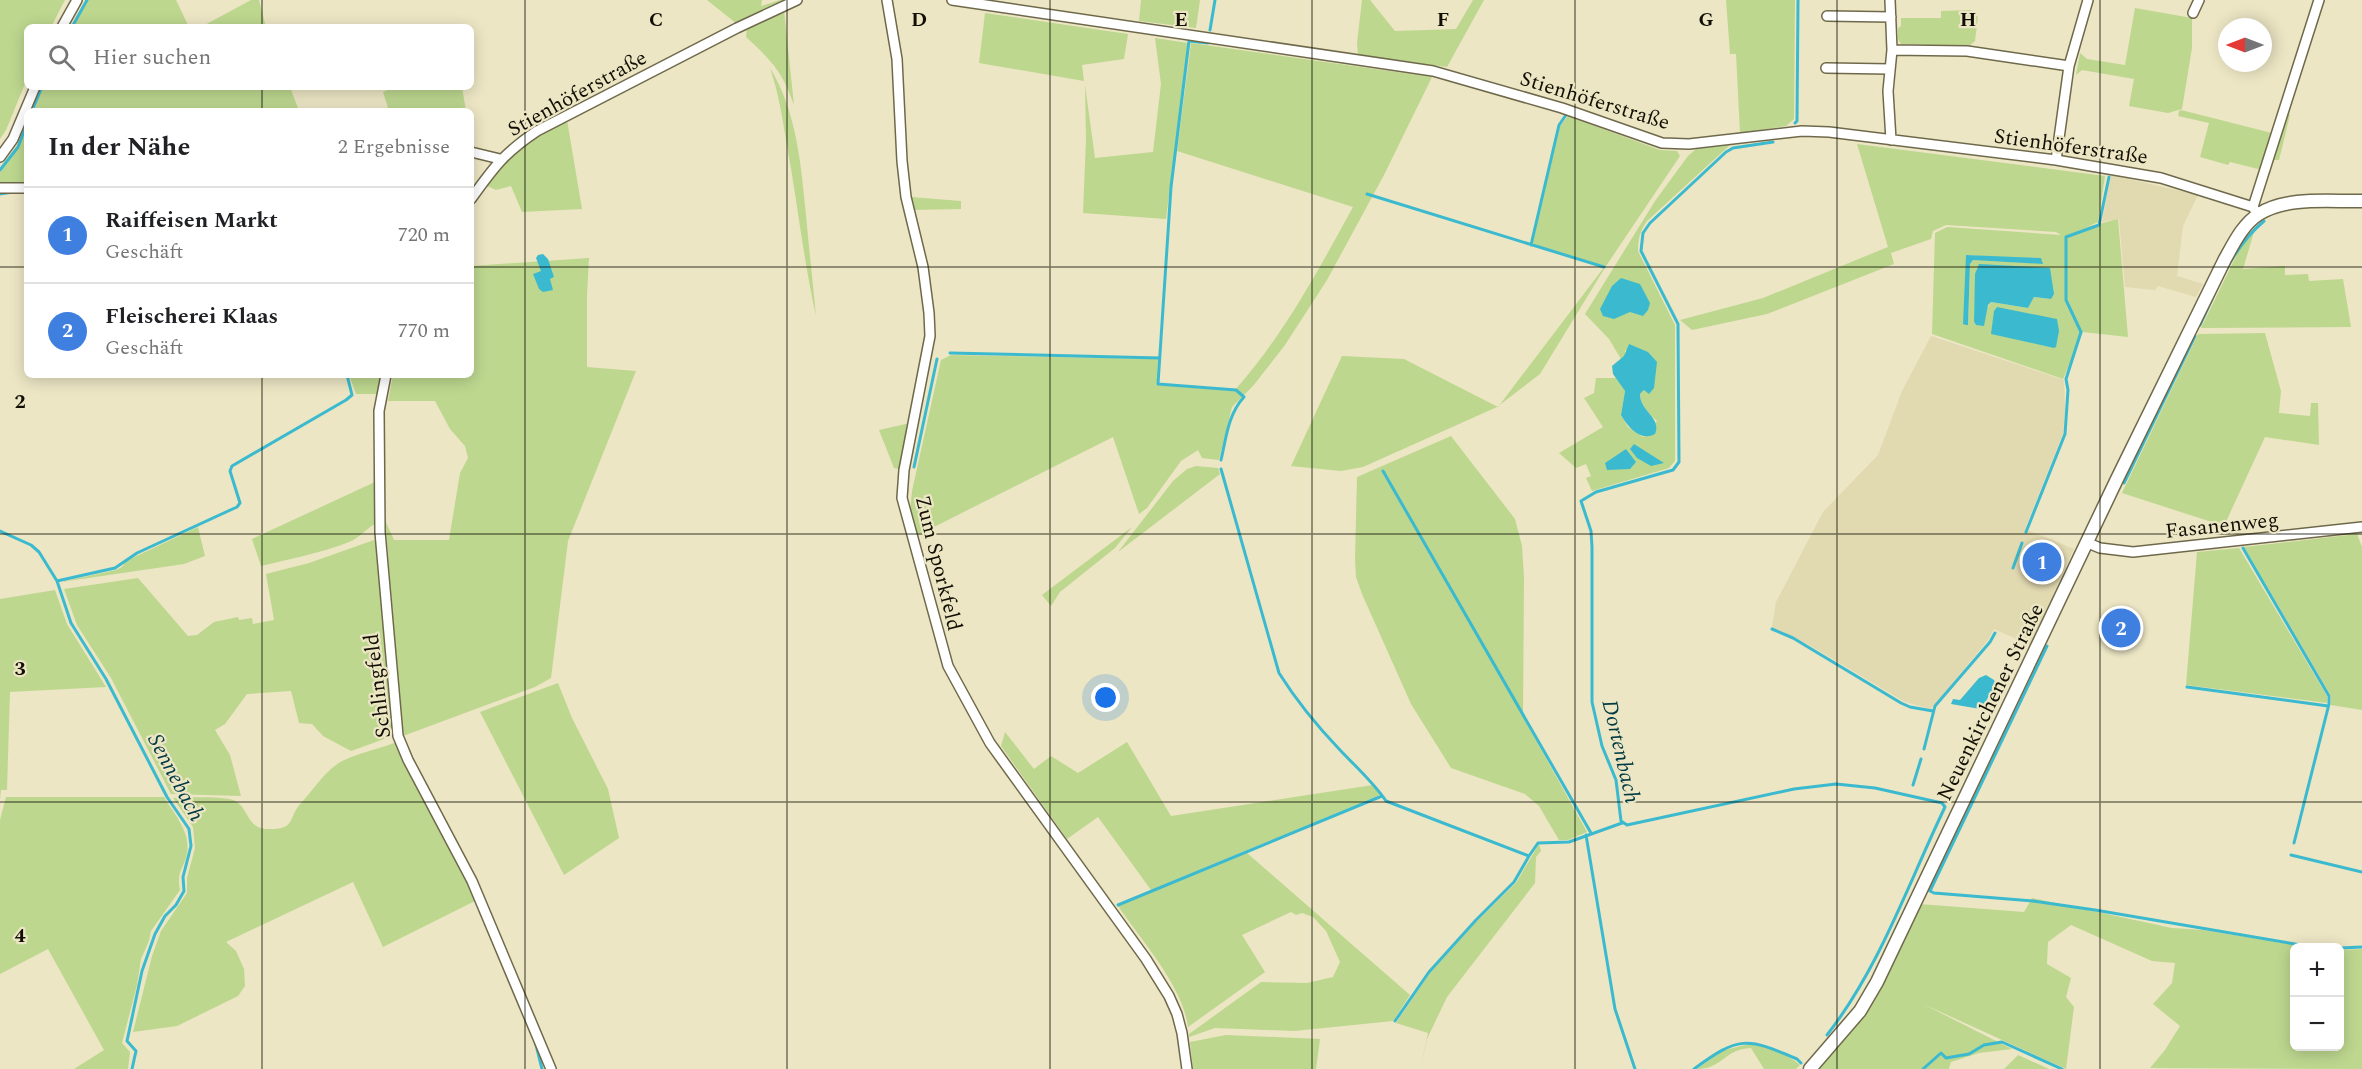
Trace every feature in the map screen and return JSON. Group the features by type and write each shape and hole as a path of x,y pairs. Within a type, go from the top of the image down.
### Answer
{"street":[{"path":"64,24 77,0"},
{"name":"Stienhöferstraße","path":"474,153 500,159 515,145 537,131 727,33 797,0"},
{"name":"Zum Sporkfeld","path":"887,0 897,59 906,197 923,267 930,336 904,470 902,498 943,651 968,706 990,744 1146,959 1169,996 1180,1025 1187,1069"},
{"name":"Stienhöferstraße","path":"952,0 1433,71 1562,108 1662,143 1689,144 1802,131 1829,132 2056,160 2161,178 2256,211"},
{"path":"1890,0 1892,50 1888,91 1891,140"},
{"path":"2056,160 2069,66 2088,0"},
{"path":"2193,13 2199,0"},
{"path":"2256,211 2319,0"},
{"path":"1827,16 1891,17"},
{"path":"1892,50 1967,51 2069,66"},
{"path":"1826,68 1890,69"},
{"path":"26,108 34,90"},
{"path":"0,157 13,139 24,113"},
{"path":"474,195 500,159"},
{"path":"0,188 24,188"},
{"name":"Neuenkirchener Straße","path":"1810,1069 1860,1011 1877,982 2225,259 2240,235 2256,211 2290,203 2362,201"},
{"name":"Schlingfeld","path":"385,378 379,411 380,532 398,736 408,760 472,880 552,1069"},
{"name":"Fasanenweg","path":"2088,543 2100,548 2133,552 2362,527"}],"shaded area":[{"path":"2111,175 2198,195 2183,226 2177,276 2203,284 2196,297 2158,286 2155,290 2125,287 2119,219 2102,222"},
{"path":"1931,336 2064,380 2063,434 2025,529 2074,549 2030,645 1994,629 1988,640 1931,709 1905,702 1809,645 1772,627 1776,602 1823,512 1878,455 1902,391"}],"green space":[{"path":"0,0 65,0 53,24 24,24 24,86 0,139"},
{"path":"88,0 176,0 188,24 75,24"},
{"path":"251,0 259,0 265,24 207,24"},
{"path":"707,0 762,0 761,6 788,0 737,24"},
{"path":"1141,0 1200,0 1196,28 1139,21"},
{"path":"1362,0 1370,0 1395,31 1456,29 1473,0 1484,0 1447,67 1358,55 1357,43"},
{"path":"1726,0 1795,0 1794,119 1786,126 1740,133 1736,54 1730,54"},
{"path":"2135,8 2192,18 2192,48 2182,109 2168,113 2129,106 2134,79 2082,70 2076,75 2080,53 2087,59 2125,65"},
{"path":"784,10 794,105 775,67 746,37 747,28"},
{"path":"1971,10 1978,17 1975,41 1969,46 1901,44 1898,39 1901,18 1941,18 1941,11"},
{"path":"985,13 1128,34 1124,59 1082,65 1084,81 979,63"},
{"path":"1155,38 1188,43 1166,219 1083,213 1086,139 1085,85 1095,158 1153,152 1161,84"},
{"path":"1191,43 1432,77 1384,175 1327,280 1285,345 1253,386 1232,407 1219,460 1202,458 1198,450 1181,461 1147,508 1139,514 1113,437 916,536 910,511 912,491 941,360 951,355 1158,359 1157,385 1234,391 1284,325 1327,255 1353,207 1177,151"},
{"path":"770,68 786,102 796,139 816,316 781,112"},
{"path":"42,90 291,90 298,108 35,108"},
{"path":"387,90 462,90 466,108 388,108 383,92"},
{"path":"2181,110 2272,133 2262,170 2230,162 2228,165 2200,157 2209,123 2178,116"},
{"path":"2286,112 2290,115 2279,160 2274,160 2274,154"},
{"path":"1568,116 1660,150 1677,151 1680,156 1606,266 1540,374 1499,405 1605,266 1532,244 1560,126"},
{"path":"567,120 582,209 522,212 511,186 496,190 487,186 503,161 538,135"},
{"path":"24,135 24,185 0,186 0,172 19,147"},
{"path":"1857,144 2105,176 2098,222 2087,227 2118,219 2128,337 2083,332 2063,379 1932,334 1935,233 1947,227 2061,235 2056,232 1946,225 1933,231 1931,239 1891,253 1894,264 1767,314 1692,330 1680,320 1763,298 1888,247","holes":["1968,255 2043,261 1973,260 1970,264 1968,324 1966,325","1977,267 2051,299 2034,297 2028,308 1991,302 1976,325 1974,322"]},
{"path":"1730,145 1647,221 1639,239 1638,251 1675,325 1675,461 1669,468 1592,491 1586,478 1591,476 1586,464 1576,468 1559,453 1603,427 1584,398 1594,393 1596,378 1616,378 1625,391 1621,415 1628,427 1643,437 1657,421 1643,406 1640,394 1644,390 1625,349 1625,356 1621,359 1609,339 1585,314 1655,201 1688,156 1696,149"},
{"path":"911,197 961,201 961,209 913,210"},
{"path":"2254,232 2243,269 2285,266 2285,275 2308,274 2309,281 2343,279 2351,327 2201,328 2239,250"},
{"path":"589,258 587,367 636,371 568,541 551,678 535,687 403,736 385,520 394,540 449,540 460,473 468,458 465,446 450,429 435,401 388,401 392,378 474,378 474,266"},
{"path":"2265,333 2281,391 2279,413 2310,416 2311,403 2318,403 2319,445 2265,437 2224,526 2122,493 2198,334"},
{"path":"1342,356 1404,359 1497,407 1363,467 1341,471 1291,466"},
{"path":"350,378 382,378 379,394 356,394"},
{"path":"910,423 899,469 894,468 879,430"},
{"path":"1451,436 1515,519 1522,546 1524,577 1523,717 1587,832 1568,840 1559,840 1539,806 1525,794 1451,768 1411,704 1356,577 1357,477"},
{"path":"1196,466 1218,468 1220,474 1118,552 1173,481 1187,469"},
{"path":"375,482 377,523 349,542 316,553 261,566 252,539"},
{"path":"198,527 205,556 184,564 61,582 116,570 126,561"},
{"path":"1132,527 1115,548 1060,592 1051,606 1042,595"},
{"path":"2357,534 2362,547 2362,710 2331,705 2331,696 2244,547"},
{"path":"374,540 377,544 393,726 384,739 351,751 323,736 312,724 299,723 291,691 247,694 225,724 215,730 230,755 241,796 171,794 111,678 77,625 64,589 138,578 188,636 197,635 214,622 238,617 239,620 252,618 253,624 274,620 266,574 309,563"},
{"path":"2239,548 2327,696 2327,703 2186,685 2197,552"},
{"path":"55,590 67,624 106,687 10,692 7,790 1,790 0,800 0,599"},
{"path":"558,683 572,718 608,789 619,838 564,875 480,712"},
{"path":"1005,732 1034,769 1051,756 1078,773 1127,742 1171,816 1373,785 1380,795 1151,890 1098,817 1067,839 1001,746"},
{"path":"397,742 477,900 383,947 353,882 226,942 236,951 244,969 245,986 238,996 177,1026 133,1032 152,956 161,931 187,893 187,878 195,848 193,827 173,798 232,800 241,806 256,826 266,829 283,828 290,822 297,808 318,782 336,765 356,755"},
{"path":"6,797 164,797 184,831 188,845 180,874 180,890 151,931 141,959 137,985 122,1043 130,1052 128,1069 74,1069 104,1050 48,949 0,974 0,820"},
{"path":"1539,844 1541,851 1536,857 1535,883 1447,997 1427,1039 1420,1069 1428,1033 1396,1023 1430,973 1476,922 1516,883"},
{"path":"1247,853 1410,995 1393,1021 1294,1031 1215,1028 1189,1037 1189,1034 1261,982 1307,983 1333,977 1340,962 1326,931 1313,917 1302,913 1296,915 1291,912 1242,935 1265,972 1188,1027 1184,1011 1170,980 1118,906"},
{"path":"2032,898 2172,928 2203,930 2290,944 2290,1051 2344,1051 2344,950 2362,949 2362,1069 2150,1068 2180,1026 2153,1004 2172,983 2175,963 2152,961 2071,925 2048,942 2047,964 2071,978 2066,997 2074,1007 2066,1069 1923,1004 2012,1049 1979,1053 1951,1062 1949,1069 1817,1069 1864,1013 1919,904 2024,912"},
{"path":"1226,1035 1320,1039 1316,1069 1193,1069 1190,1042"},
{"path":"1749,1044 1776,1051 1800,1065 1796,1069 1764,1069 1751,1048 1735,1052 1713,1066 1697,1069 1721,1051"},
{"path":"2018,1055 2049,1069 2004,1069"}],"water":[{"path":"543,254 548,259 554,277 550,279 553,290 543,292 539,289 533,274 541,271 536,258"},
{"path":"1966,255 2041,258 2043,264 1973,260 1970,264 1968,325 1966,325 1963,324"},
{"path":"1979,264 2050,268 2054,294 2051,299 2034,297 2028,308 1991,302 1988,305 1984,326 1976,325 1974,322 1975,274"},
{"path":"1621,278 1640,284 1650,303 1643,316 1630,312 1614,319 1603,316 1600,309 1612,286"},
{"path":"1997,307 2057,319 2059,331 2056,347 1991,334 1994,311"},
{"path":"1629,344 1648,352 1657,362 1654,388 1649,394 1644,390 1640,394 1643,405 1656,423 1655,434 1650,436 1639,435 1621,415 1625,391 1613,374 1612,366 1624,356"},
{"path":"1634,444 1664,463 1651,466 1637,458 1630,449"},
{"path":"1626,449 1636,462 1630,469 1607,470 1605,463"},
{"path":"1986,675 1994,680 1997,686 1980,709 1951,704 1953,699 1960,700 1979,678"}],"waterway":[{"path":"74,24 87,0"},
{"path":"1210,30 1215,0"},
{"path":"1795,123 1797,121 1798,0"},
{"path":"1208,43 1189,41 1171,187 1158,384 1236,390 1244,397 1231,419 1221,460"},
{"path":"33,108 41,90"},
{"path":"1531,245 1559,125 1566,115"},
{"path":"0,170 18,147 24,132"},
{"name":"Dortenbach","path":"1773,142 1733,148 1726,152 1650,223 1643,233 1641,251 1678,324 1679,462 1673,470 1596,492 1581,501 1591,531 1592,547 1592,702 1602,746 1616,780 1621,821 1627,825 1794,789 1836,784 1875,788 1942,803 1945,807 1863,982 1827,1035"},
{"path":"2026,532 2065,434 2068,390 2066,379 2081,332 2066,300 2066,237 2099,225 2109,177"},
{"path":"0,194 13,192"},
{"path":"1367,194 1604,267"},
{"path":"2200,325 2234,256 2252,232 2264,221"},
{"path":"2124,483 2195,336"},
{"path":"950,353 1160,358"},
{"path":"914,467 937,359"},
{"path":"57,581 115,568 137,553 237,507 240,503 230,471 232,466 346,400 352,395 348,378"},
{"path":"1221,469 1279,673 1316,723 1386,801 1529,856 1538,843 1569,842 1622,823"},
{"path":"1383,471 1591,833"},
{"name":"Sennebach","path":"0,531 31,545 39,552 57,581 71,623 106,679 167,797 189,829 191,846 183,877 184,891 155,934 142,971 127,1041 136,1051 132,1069"},
{"path":"2013,568 2022,543"},
{"path":"2243,548 2329,696 2329,704 2294,843"},
{"path":"1772,629 1793,638 1901,703 1933,711"},
{"path":"1924,749 1935,706 1990,642 1995,633"},
{"path":"1930,891 2047,646"},
{"path":"2187,687 2328,706"},
{"path":"1913,785 1921,759"},
{"path":"1118,905 1382,796"},
{"path":"1586,835 1615,1009 1635,1069"},
{"path":"2291,855 2362,872"},
{"path":"1395,1021 1429,972 1514,882 1529,856"},
{"path":"1928,890 1934,893 2033,901 2095,910 2290,943"},
{"path":"2344,948 2362,947"},
{"path":"535,1041 542,1069"},
{"path":"1923,1069 1941,1053 1946,1058 1969,1054 1984,1045 2002,1042 2062,1069"},
{"path":"1694,1069 1722,1050 1743,1043 1766,1047 1797,1059 1801,1063"}],"place":[{"name":"Raiffeisen Markt","path":"2042,562"},
{"name":"Fleischerei Klaas","path":"2121,628"}]}
